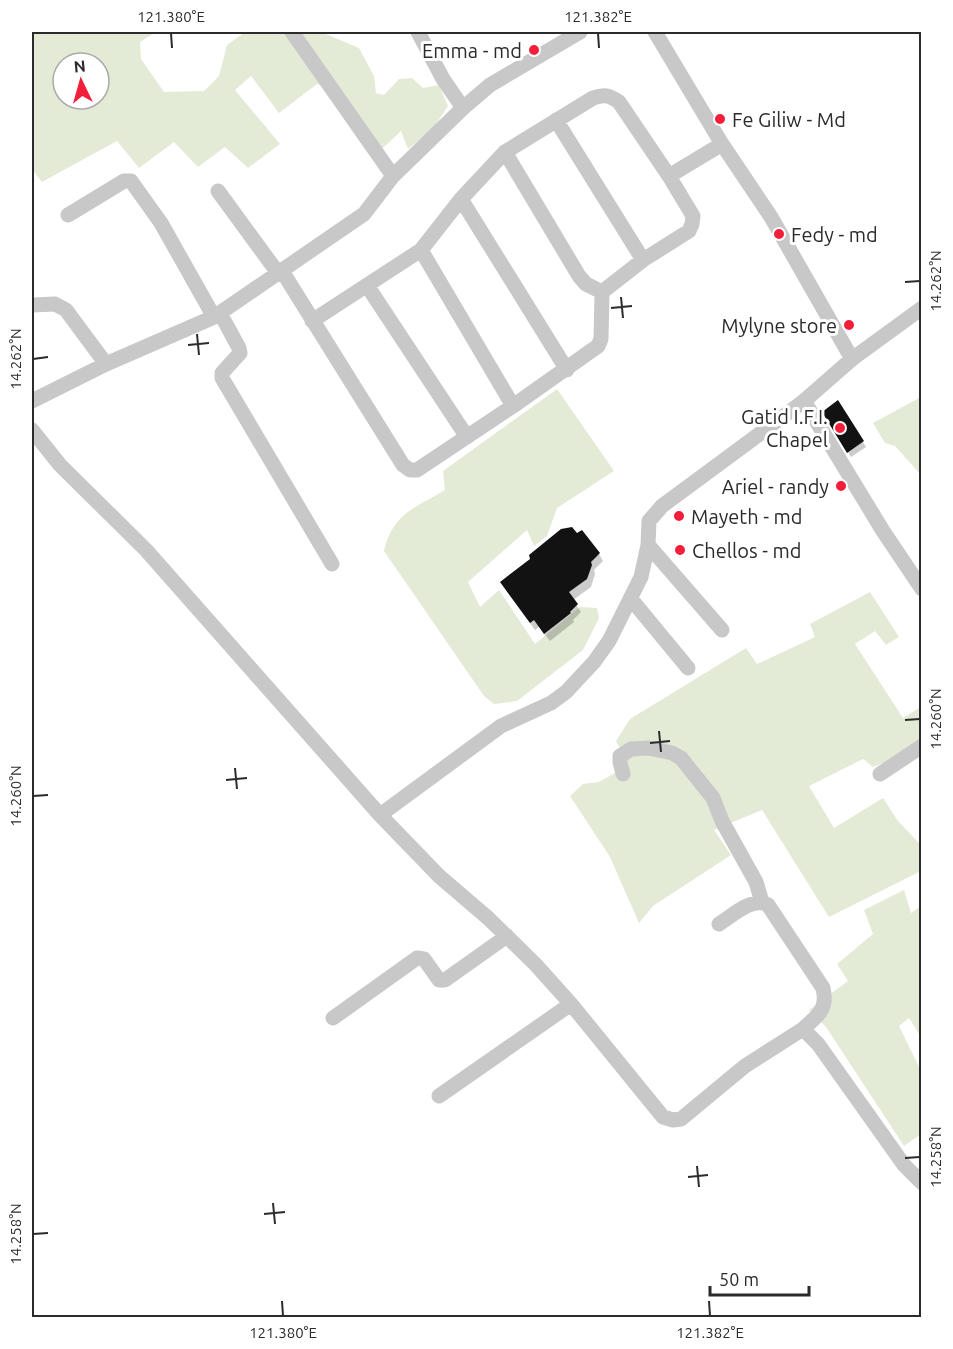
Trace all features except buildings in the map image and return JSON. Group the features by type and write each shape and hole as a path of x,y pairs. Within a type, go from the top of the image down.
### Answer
{"street":[{"path":"292,32 393,176"},
{"path":"418,32 442,79 463,108"},
{"path":"32,400 106,364 217,315 364,214 393,176 490,85 580,32"},
{"path":"655,32 722,144 771,217 852,358"},
{"path":"312,321 368,287 421,250 461,199 505,152 593,98 603,95 610,96 619,102 693,216 689,231 644,260 602,292"},
{"path":"556,120 644,260"},
{"path":"669,176 722,144"},
{"path":"505,152 579,276 586,284 602,292"},
{"path":"68,216 124,181 131,181 161,223 239,348 240,354 222,373 222,378 332,564"},
{"path":"218,191 280,272 404,465 410,470 417,470 567,370 598,346 601,339 602,292"},
{"path":"461,199 567,370"},
{"path":"421,250 513,406"},
{"path":"368,287 467,437"},
{"path":"32,304 56,304 66,310 106,364"},
{"path":"381,815 501,726 551,703 566,692 604,648 632,599 641,577 648,545 649,521 662,506 804,401 852,358 921,308"},
{"path":"804,401 921,589"},
{"path":"32,430 60,465 146,549 381,815 439,876 536,965 571,1004 663,1117 673,1120 681,1119 745,1066 803,1029 823,1009 825,996 823,988 768,905 755,902 719,924"},
{"path":"648,545 722,630"},
{"path":"632,599 688,668"},
{"path":"880,774 921,746"},
{"path":"624,774 620,756 630,749 649,748 672,753 681,758 713,798 722,821 756,882 762,902"},
{"path":"333,1018 417,958 424,959 439,980 445,980 507,936"},
{"path":"439,1096 571,1004"},
{"path":"803,1029 818,1044 904,1165 921,1183"}],"green space":[{"path":"32,32 156,32 140,42 141,59 164,92 204,91 219,76 227,45 245,32 321,32 359,48 374,76 376,93 384,95 399,79 412,78 423,88 439,85 448,106 433,129 408,149 401,131 382,149 339,92 317,84 279,113 251,76 235,90 280,144 248,168 225,147 198,167 174,142 139,168 117,141 42,182 32,169"},
{"path":"557,389 614,471 557,508 547,536 534,546 527,530 468,582 480,607 499,590 535,644 580,607 597,608 599,618 583,650 517,701 494,704 484,696 384,551 388,538 399,520 415,507 445,490 443,471"},
{"path":"921,397 921,475 895,446 885,443 873,423"},
{"path":"870,592 899,637 886,645 875,631 855,644 903,718 921,707 921,748 873,767 863,759 809,786 834,828 883,798 898,821 921,845 921,871 829,917 762,810 714,830 731,855 653,906 639,923 610,857 570,796 583,784 599,782 629,765 616,741 630,719 746,648 757,664 815,637 810,624"},
{"path":"904,890 911,913 921,906 921,1037 909,1018 899,1026 921,1071 921,1134 904,1146 826,1027 809,1010 848,981 837,964 873,934 864,910"}],"place":[{"name":"Emma - md","path":"534,50"},
{"name":"Fe Giliw - Md","path":"720,119"},
{"name":"Fedy - md","path":"779,234"},
{"name":"Mylyne store","path":"849,325"},
{"name":"Gatid I.F.I. Chapel","path":"840,428"},
{"name":"Ariel - randy","path":"841,486"},
{"name":"Mayeth - md","path":"679,516"},
{"name":"Chellos - md","path":"680,550"}]}
